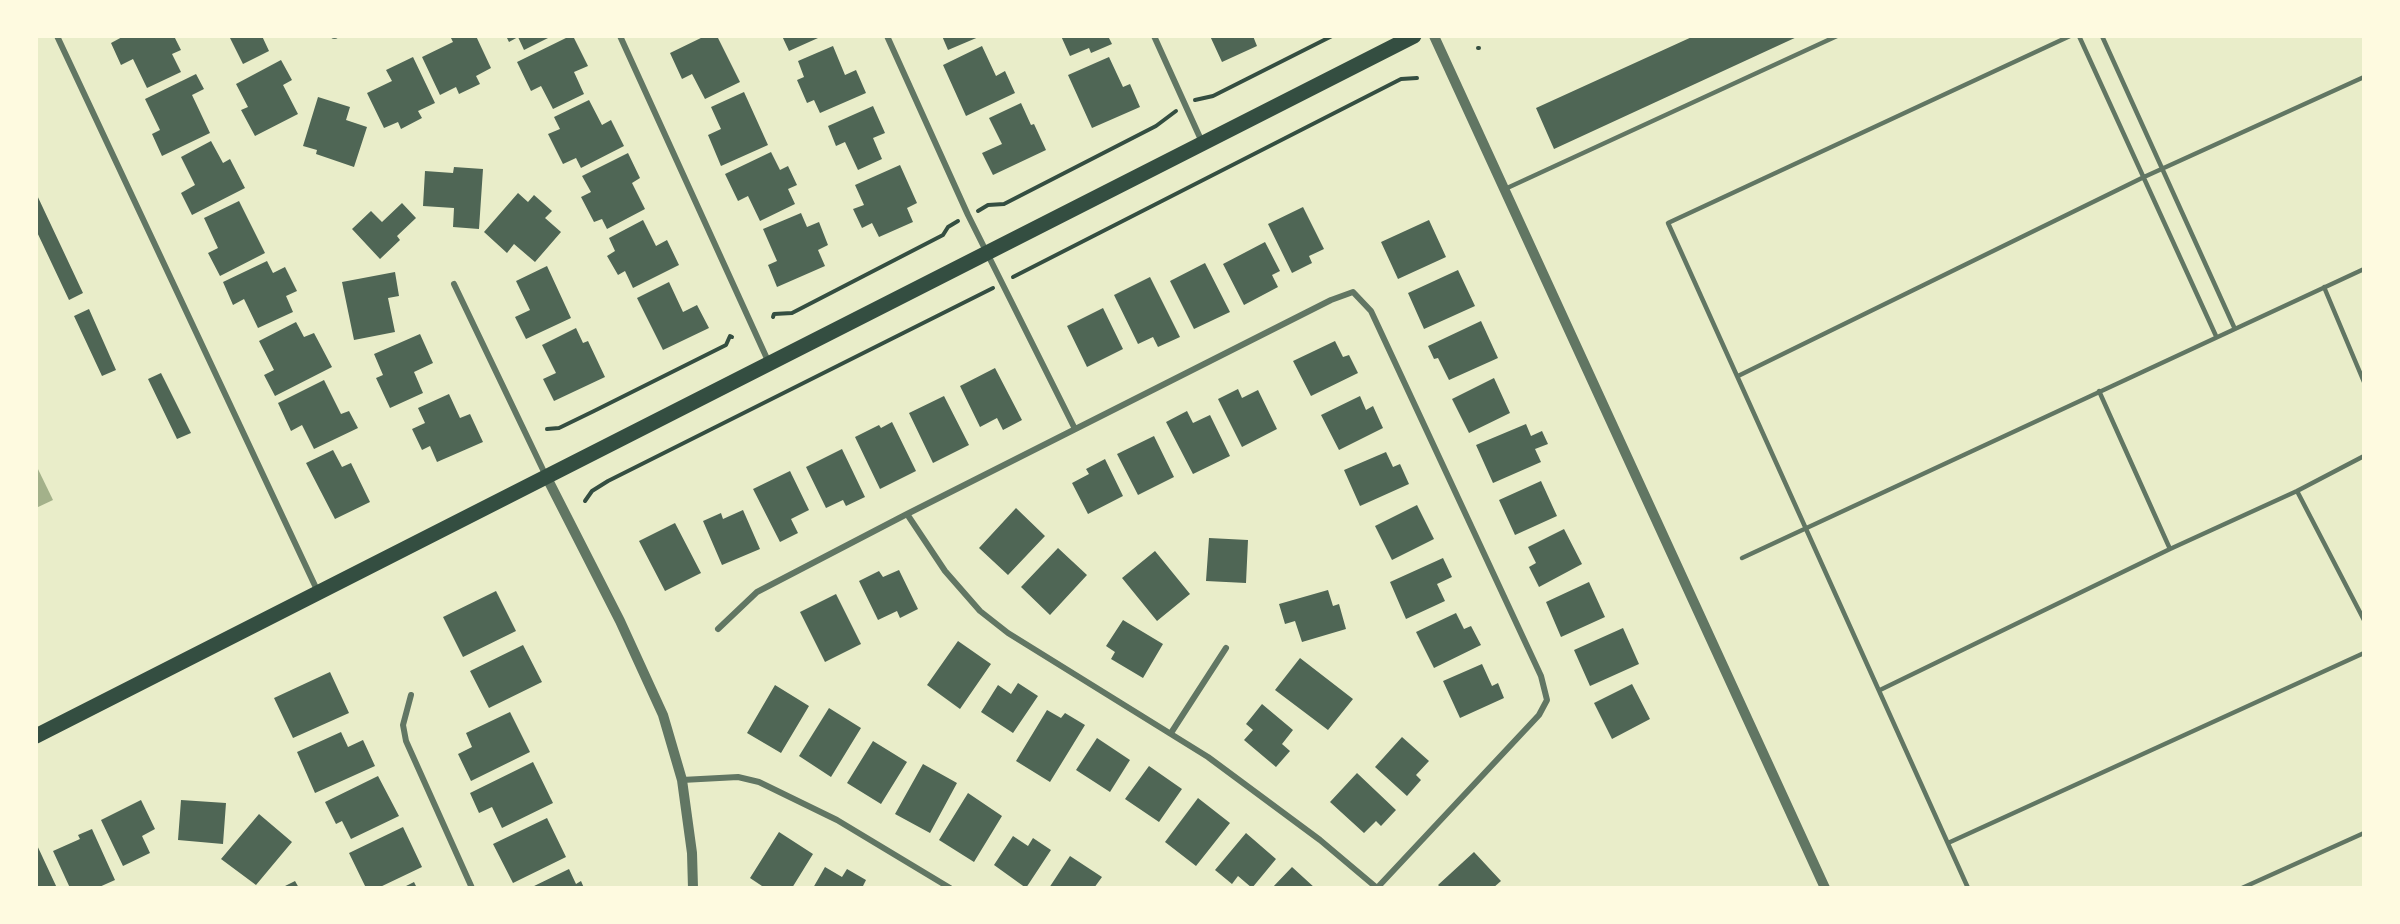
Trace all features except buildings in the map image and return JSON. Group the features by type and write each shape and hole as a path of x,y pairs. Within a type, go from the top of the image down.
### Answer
{"main road":[{"path":"36,736 1414,36"}],"street":[{"path":"57,36 319,592"},
{"path":"620,36 769,364"},
{"path":"887,36 968,215 1075,429"},
{"path":"1154,36 1203,144"},
{"path":"1434,36 1825,888"},
{"path":"453,284 652,690 675,752 682,780 692,853 693,888"},
{"path":"718,629 757,592 907,514 1331,300 1353,292 1371,310 1541,676 1546,700 1539,715 1377,888 1271,802 1171,733 1024,643 980,611 945,571 907,514"},
{"path":"1171,733 1226,648"},
{"path":"411,695 404,725 406,741 472,888"},
{"path":"682,780 738,777 759,782 837,820 950,888"}],"lane":[{"path":"1505,189 1837,36"},
{"path":"1968,888 1668,223 2070,36"},
{"path":"2079,36 2216,336"},
{"path":"2102,36 2234,327"},
{"path":"1738,376 2144,177 2364,77"},
{"path":"1742,558 2234,327 2364,269"},
{"path":"2324,287 2364,382"},
{"path":"2099,390 2170,549"},
{"path":"1880,690 2170,549 2297,491 2364,456"},
{"path":"2297,491 2364,620"},
{"path":"1948,843 2364,653"},
{"path":"2242,888 2364,833"}],"path":[{"path":"773,317 774,314 792,313 944,235 948,227 968,215 988,205 1004,204 1156,126 1185,104 1205,96 1213,96 1332,36"},
{"path":"547,429 559,428 594,411 726,345 730,336 732,337"}],"shaded area":[{"path":"36,465 53,500 36,508"}]}
